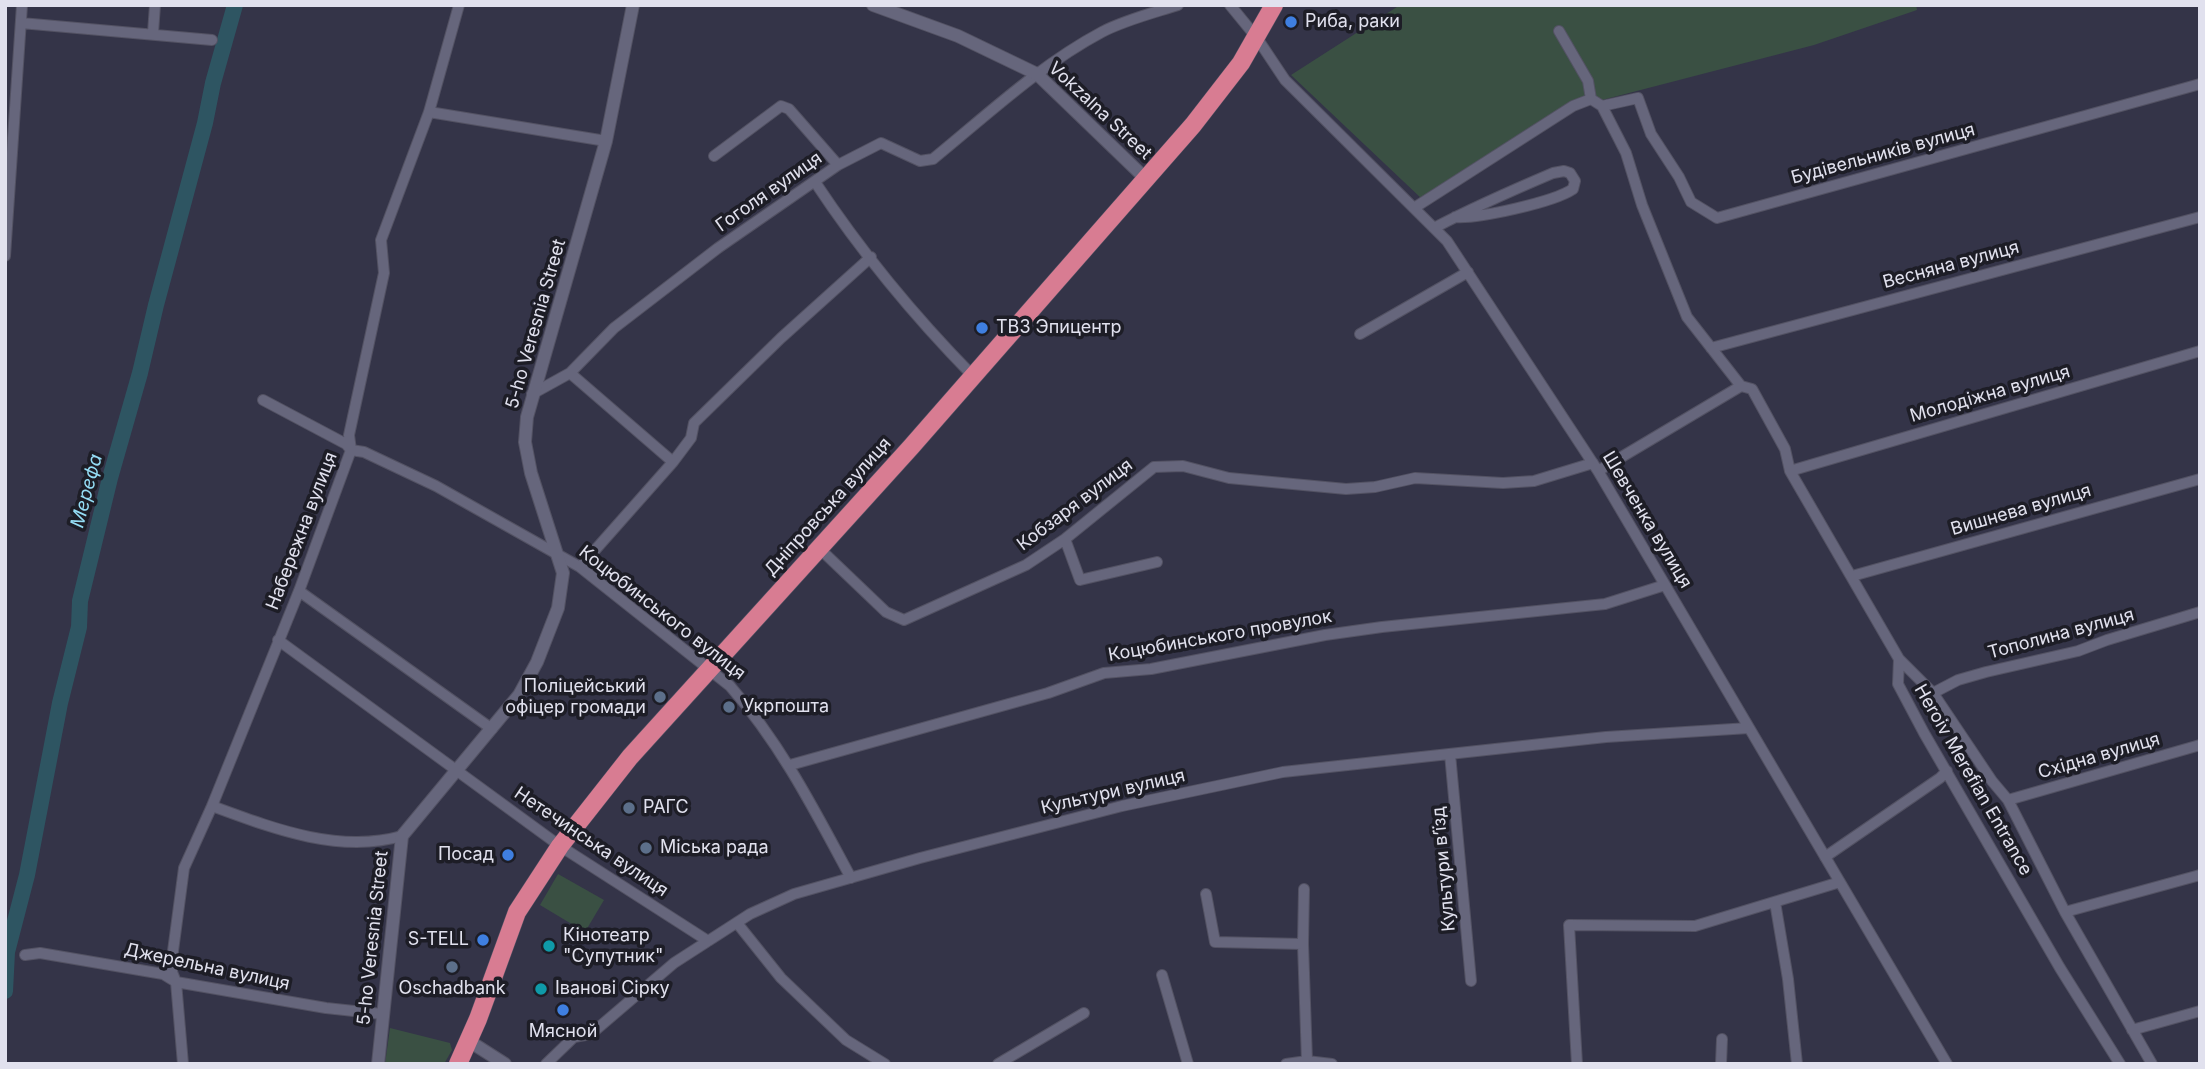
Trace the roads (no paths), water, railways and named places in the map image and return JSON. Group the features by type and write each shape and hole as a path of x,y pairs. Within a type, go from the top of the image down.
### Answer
{"highway":[{"name":"Дніпровська вулиця","path":"458,1064 517,912 561,846 630,757 1147,180 1224,86 1257,38 1274,5"}],"street":[{"path":"5,256 22,5"},
{"path":"153,33 155,5"},
{"name":"Набережна вулиця","path":"183,1064 176,982 172,972 184,869 299,592 351,450 349,435 384,273 381,240 429,112 459,5"},
{"name":"5-ho Veresnia Street","path":"378,1064 402,836 519,695 537,662 558,608 563,573 531,473 525,442 527,417 606,141 633,5"},
{"name":"Vokzalna Street","path":"873,5 958,36 1037,74 1147,180"},
{"path":"1037,74 1102,32 1178,5"},
{"name":"Шевченка вулиця","path":"1230,5 1257,38 1285,80 1447,241 1468,272 1595,467 1947,1064"},
{"path":"21,23 212,40"},
{"path":"1559,31 1588,81 1591,99 1602,106"},
{"name":"Гоголя вулиця","path":"532,394 570,373 614,328 718,248 838,164 881,143 920,161 933,159 1037,74"},
{"name":"Будівельників вулиця","path":"1602,106 1638,98 1651,135 1679,177 1691,202 1717,218 2200,85"},
{"path":"1414,208 1573,106 1591,99"},
{"path":"714,156 781,106 789,109 838,164"},
{"name":"Heroiv Merefian Entrance","path":"1602,106 1626,153 1642,205 1687,317 1741,386 1752,389 1785,449 1790,471 1899,659 1898,684 2060,968 2120,1064"},
{"path":"429,112 606,141"},
{"path":"1434,228 1455,217 1553,173 1570,173 1575,181 1573,189 1546,200 1488,215 1455,217"},
{"path":"815,182 837,216 939,341 973,376"},
{"name":"Весняна вулиця","path":"1710,348 2200,217"},
{"path":"580,567 673,462 691,438 694,423 781,338 871,257"},
{"path":"1360,334 1468,272"},
{"name":"Молодіжна вулиця","path":"1790,471 2200,351"},
{"path":"570,373 673,462"},
{"name":"Кобзаря вулиця","path":"819,548 886,612 904,620 1026,565 1065,539 1154,467 1183,466 1229,478 1346,489 1375,487 1415,478 1503,483 1534,481 1595,467 1741,386"},
{"name":"Коцюбинського вулиця","path":"263,400 346,444 351,450 364,452 436,486 580,567 730,686 751,709 790,765 851,878"},
{"name":"Вишнева вулиця","path":"1852,576 2200,479"},
{"path":"1065,539 1080,580 1157,562"},
{"name":"Коцюбинського провулок","path":"790,765 1048,693 1104,673 1151,669 1382,627 1605,604 1665,585"},
{"path":"299,592 492,729"},
{"name":"Тополина вулиця","path":"1933,693 1968,678 2078,651 2200,612"},
{"path":"278,640 456,770"},
{"path":"1899,659 1933,693 1992,781 2008,800 2065,912 2152,1064"},
{"name":"Культури вулиця","path":"546,1064 574,1037 591,1034 674,963 737,923 794,894 851,878 1122,806 1283,772 1606,737 1749,728"},
{"name":"Східна вулиця","path":"2008,800 2200,745"},
{"name":"Культури в’їзд","path":"1450,754 1471,981"},
{"name":"Нетечинська вулиця","path":"456,770 561,846 708,942"},
{"path":"1825,857 1947,771"},
{"path":"212,806 309,838 380,842 402,836"},
{"path":"2065,912 2200,875"},
{"path":"1577,1064 1569,925 1695,926 1840,882"},
{"path":"1304,889 1307,1061"},
{"path":"1206,894 1215,943 1303,944"},
{"path":"1775,902 1788,979 1797,1064"},
{"path":"737,923 781,978 827,1022 846,1040 885,1064"},
{"name":"Джерельна вулиця","path":"25,955 40,953 163,974 176,982 314,1006 382,1014"},
{"path":"1162,975 1188,1064"},
{"path":"2132,1030 2200,1011"},
{"path":"998,1064 1084,1013"},
{"path":"1721,1064 1722,1038"},
{"path":"469,1041 505,1064"},
{"path":"1286,1064 1307,1061 1332,1064"}],"waterway":[{"name":"Мерефа","path":"5,991 7,952 27,875 60,703 79,627 80,601 235,5"}],"place":[{"name":"Риба, раки","path":"1291,22"},
{"name":"ТВЗ Эпицентр","path":"982,328"},
{"name":"Поліцейський офіцер громади","path":"660,697"},
{"name":"Укрпошта","path":"729,707"},
{"name":"РАГС","path":"629,808"},
{"name":"Міська рада","path":"646,848"},
{"name":"Посад","path":"508,855"},
{"name":"S-TELL","path":"483,940"},
{"name":"Кінотеатр \"Супутник\"","path":"549,946"},
{"name":"Oschadbank","path":"452,967"},
{"name":"Іванові Сірку","path":"541,989"},
{"name":"Мясной","path":"563,1010"}]}
